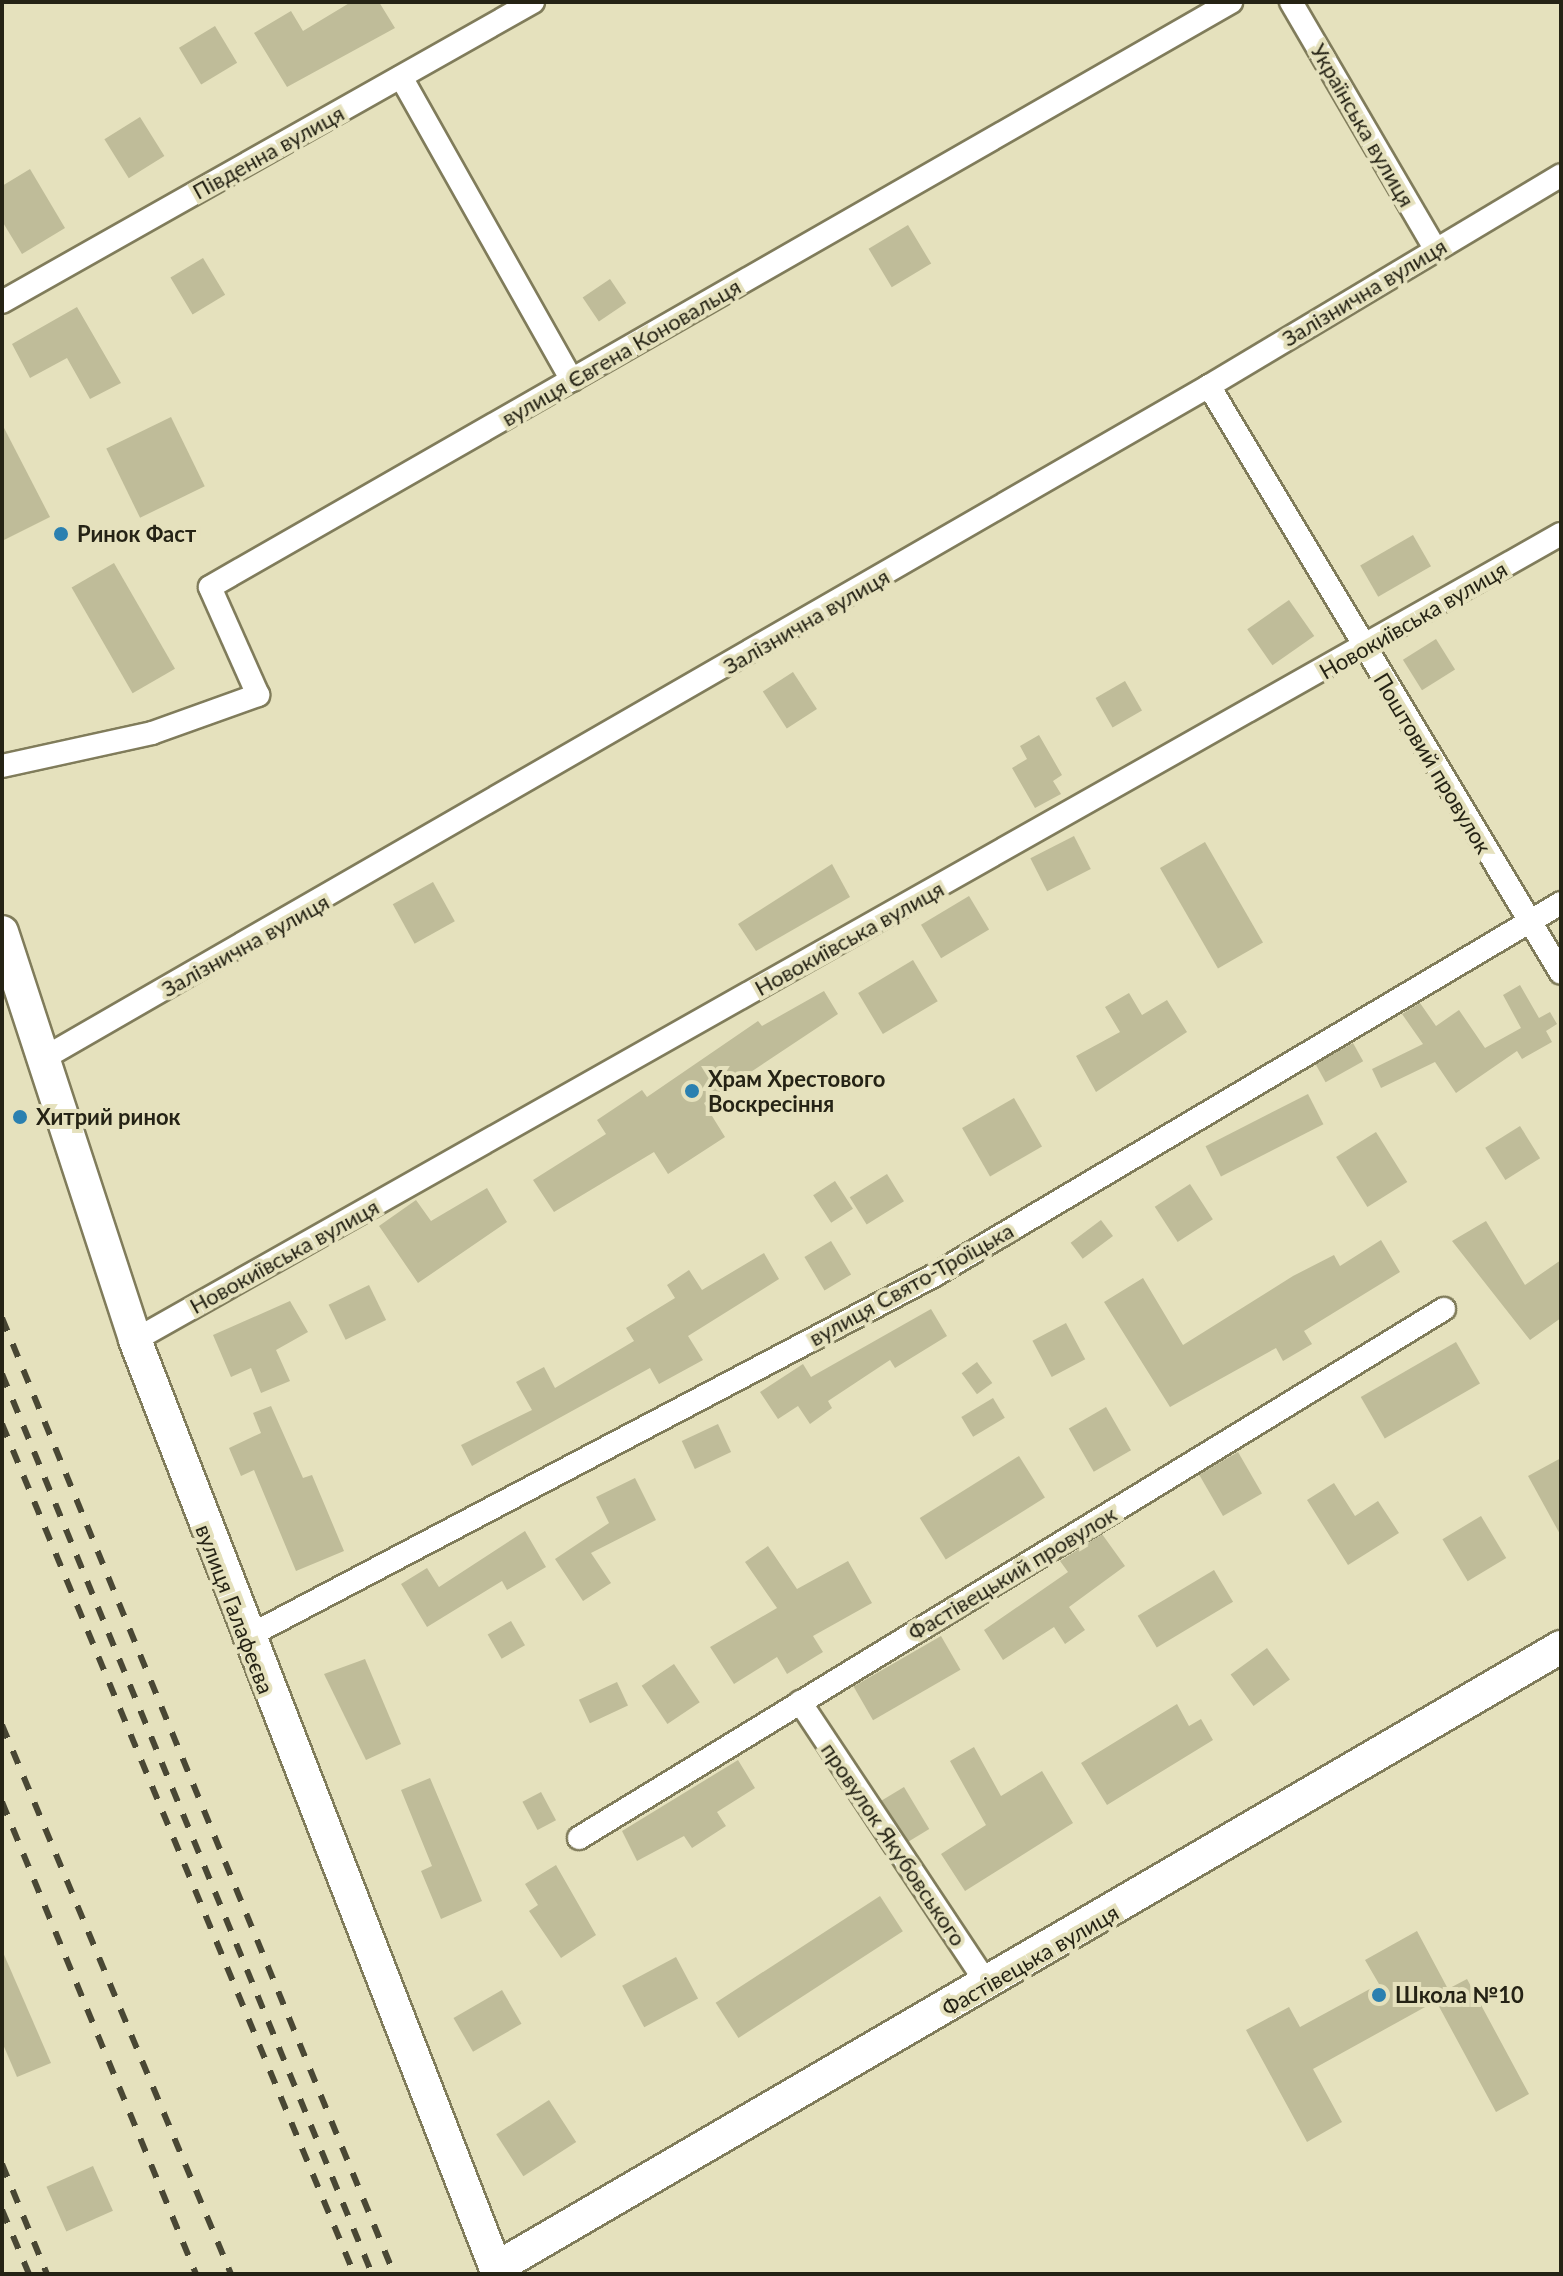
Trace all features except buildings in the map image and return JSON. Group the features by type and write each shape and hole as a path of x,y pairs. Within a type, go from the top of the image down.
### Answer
{"street":[{"name":"Південна вулиця","path":"2,302 533,2"},
{"name":"вулиця Євгена Коновальця","path":"2,766 152,733 258,695 210,587 1231,2"},
{"name":"Українська вулиця","path":"1291,2 1435,248"},
{"path":"401,77 572,380"},
{"name":"Залізнична вулиця","path":"44,1058 1209,386 1561,175"},
{"name":"Поштовий провулок","path":"1209,386 1561,973"},
{"name":"Новокиївська вулиця","path":"135,1340 1561,534"},
{"name":"вулиця Свято-Троїцька","path":"245,1638 933,1276 1561,903"},
{"name":"вулиця Галафеєва","path":"2,932 135,1340 245,1638 497,2271"},
{"name":"Фастівецький провулок","path":"579,1838 1444,1309"},
{"name":"Фастівецька вулиця","path":"497,2271 1561,1647"},
{"name":"провулок Якубовського","path":"800,1702 988,1985"}],"railway":[{"path":"2,1318 394,2274"},
{"path":"2,1374 372,2274"},
{"path":"2,1424 354,2274"},
{"path":"2,1725 231,2274"},
{"path":"2,1802 196,2274"},
{"path":"2,2164 47,2274"},
{"path":"2,2210 29,2274"}],"place":[{"name":"Ринок Фаст","path":"61,534"},
{"name":"Храм Хрестового Воскресіння","path":"692,1091"},
{"name":"Хитрий ринок","path":"20,1117"},
{"name":"Школа №10","path":"1379,1995"}]}
